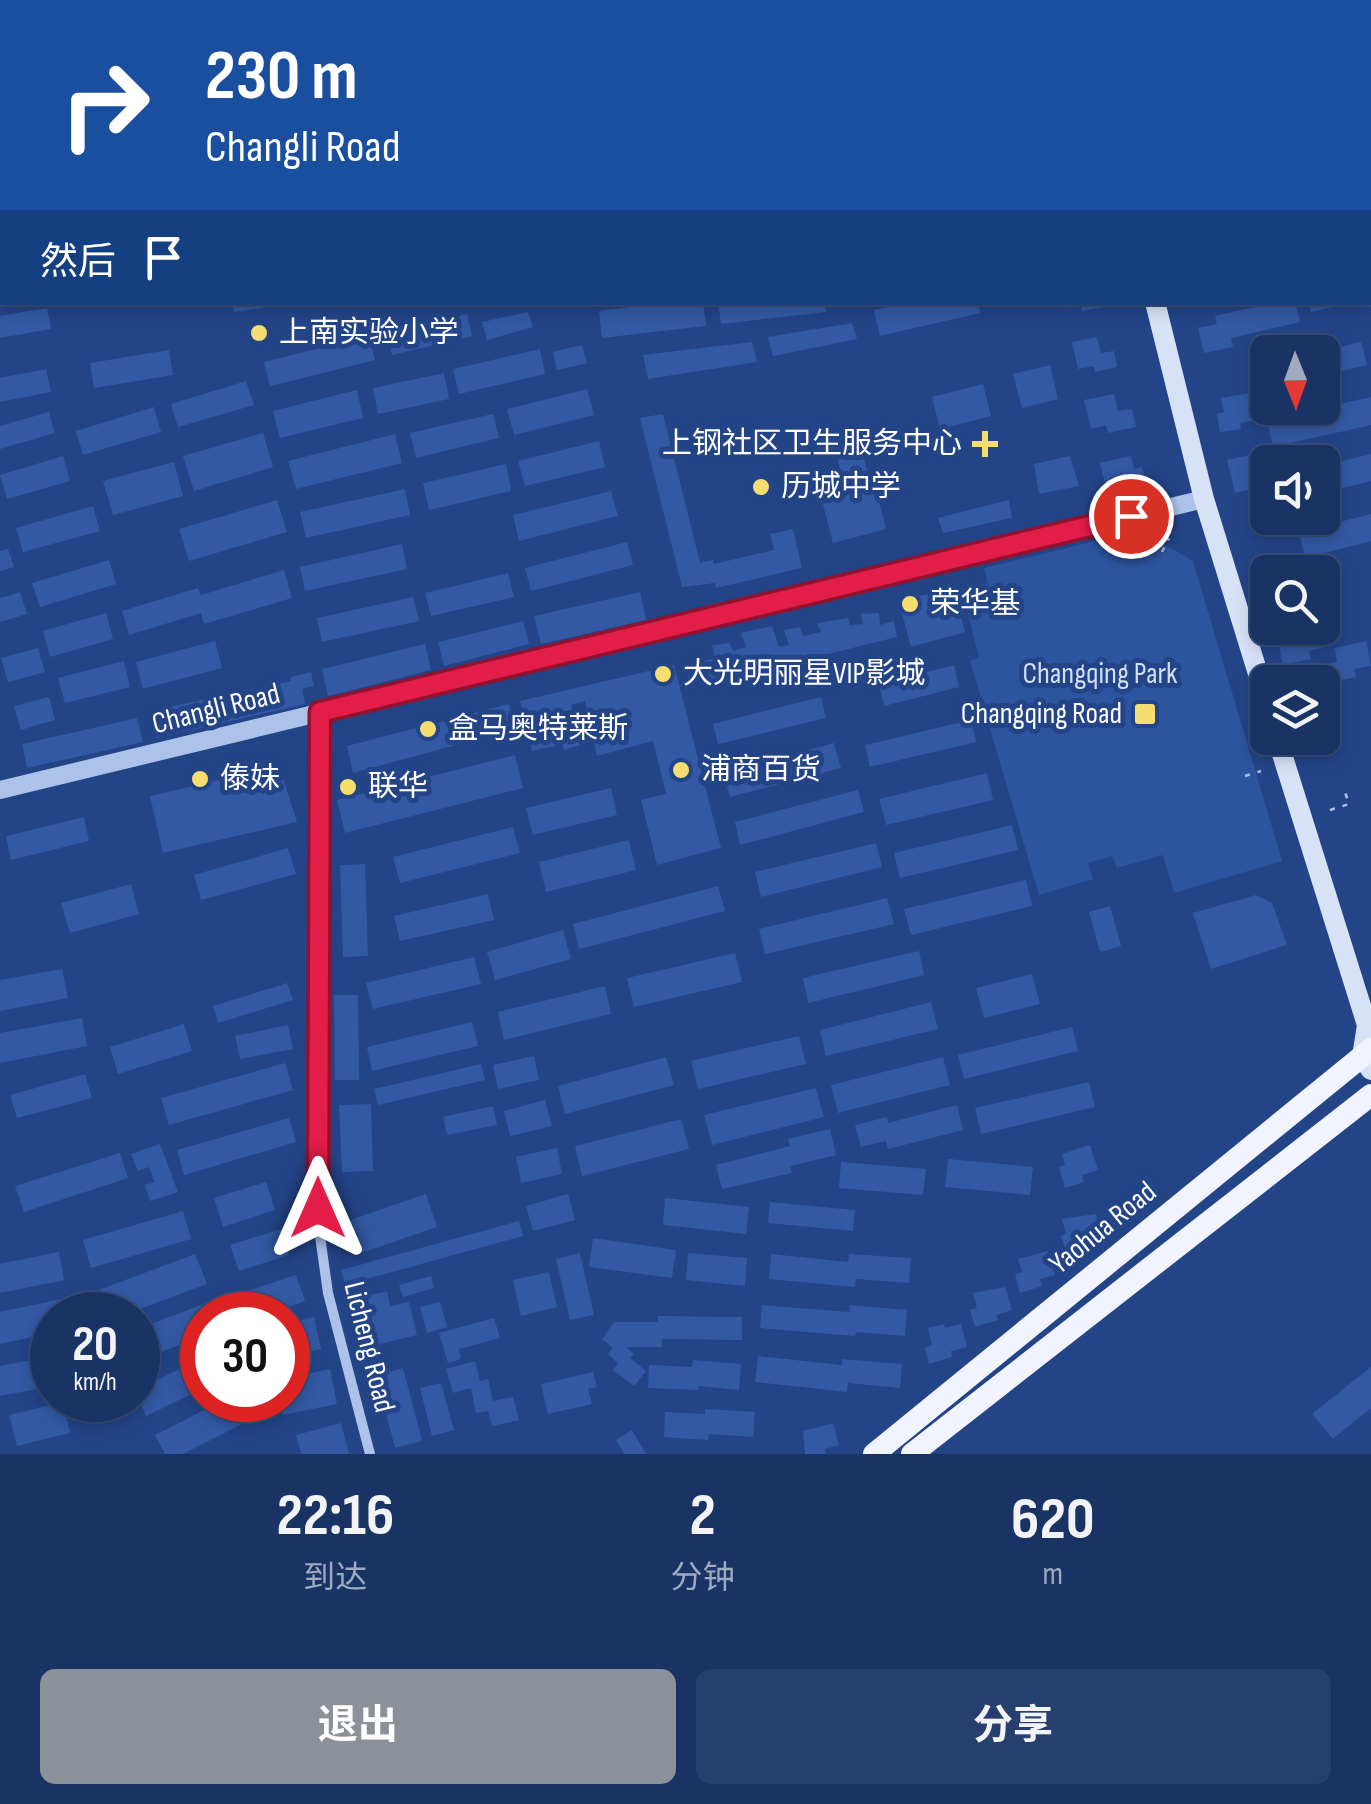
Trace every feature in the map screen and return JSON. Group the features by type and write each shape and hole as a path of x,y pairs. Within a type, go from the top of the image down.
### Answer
{"main road":[{"path":"1156,305 1204,498 1255,665"},
{"path":"1282,755 1369,1025 1368,1059"},
{"name":"Yaohua Road","path":"874,1454 1368,1059"},
{"name":"Yaohua Road","path":"912,1454 1371,1095"}],"street":[{"name":"Changli Road","path":"0,790 1204,498"},
{"name":"Licheng Road","path":"320,712 319,1228 328,1292 370,1454"}],"path":[{"path":"1162,552 1169,538"},
{"path":"1245,776 1262,771"},
{"path":"1330,810 1348,804 1344,792"}],"green space":[{"name":"Changqing Park","path":"1140,530 1193,561 1282,861 1174,893 1163,855 1117,868 1112,856 1088,863 1093,879 1039,895 970,661 979,657 961,589 988,583 984,568"}],"building":[{"path":"233,305 280,305 234,312"},
{"path":"647,305 703,305 706,326 602,338 599,311"},
{"path":"718,305 825,305 826,312 721,324"},
{"path":"896,305 979,305 980,313 880,336 874,310"},
{"path":"1081,305 1104,305 1104,307 1082,311"},
{"path":"1263,305 1296,305 1300,322 1231,338 1233,347 1204,353 1198,328 1217,324 1215,316"},
{"path":"1310,305 1342,305 1311,312"},
{"path":"47,308 51,329 0,338 0,316"},
{"path":"528,312 533,327 487,340 482,322"},
{"path":"467,314 472,336 392,355 387,333"},
{"path":"852,323 857,339 773,356 768,337"},
{"path":"369,336 375,360 270,386 264,362"},
{"path":"1097,337 1101,353 1114,351 1117,367 1095,372 1094,366 1078,369 1072,342"},
{"path":"752,342 757,362 648,379 643,355"},
{"path":"1361,342 1367,365 1340,372 1340,347"},
{"path":"582,345 587,363 557,370 553,352"},
{"path":"540,349 545,374 459,394 453,369"},
{"path":"169,350 173,375 94,388 90,363"},
{"path":"1050,365 1058,399 1022,408 1013,374"},
{"path":"46,369 51,392 0,402 0,378"},
{"path":"444,373 449,399 378,414 373,388"},
{"path":"246,381 254,405 178,427 171,404"},
{"path":"983,384 991,416 940,429 932,397"},
{"path":"587,389 594,415 514,435 507,409"},
{"path":"357,390 363,418 280,438 273,411"},
{"path":"1250,393 1250,421 1240,423 1241,429 1220,432 1217,414 1224,412 1221,398"},
{"path":"1114,394 1118,411 1132,409 1136,427 1108,433 1106,425 1091,429 1084,400"},
{"path":"1371,397 1371,425 1273,445 1268,425 1340,425 1340,404"},
{"path":"154,407 161,432 83,455 76,431"},
{"path":"49,412 55,433 0,449 0,426"},
{"path":"493,414 499,438 416,458 410,433"},
{"path":"663,414 700,563 713,560 714,564 774,550 770,534 793,529 802,568 716,588 715,583 682,587 640,418"},
{"path":"263,433 273,467 194,491 183,456"},
{"path":"395,434 402,463 296,489 288,461"},
{"path":"860,439 871,491 876,490 886,529 833,543 823,504 846,498 835,445"},
{"path":"599,441 605,467 525,486 518,461"},
{"path":"1371,454 1371,481 1340,489 1340,462"},
{"path":"1250,455 1250,490 1235,493 1227,460"},
{"path":"63,456 70,481 7,499 0,475"},
{"path":"1070,456 1079,486 1039,494 1034,464"},
{"path":"1131,456 1134,469 1142,467 1147,485 1123,490 1122,483 1106,487 1100,463"},
{"path":"174,462 183,496 113,515 103,481"},
{"path":"506,464 511,491 429,510 423,483"},
{"path":"405,489 410,515 306,538 300,512"},
{"path":"611,491 618,516 519,541 513,515"},
{"path":"277,500 287,532 189,561 179,529"},
{"path":"1009,500 1012,518 943,533 938,518"},
{"path":"93,506 100,531 23,552 16,528"},
{"path":"1371,514 1371,541 1304,555 1300,535 1340,535 1340,522"},
{"path":"627,542 633,565 531,591 525,568"},
{"path":"402,544 407,569 305,591 300,567"},
{"path":"8,549 14,567 0,571 0,551"},
{"path":"109,560 116,584 40,607 32,583"},
{"path":"284,570 292,598 204,624 201,613 129,635 122,611 198,588 201,595"},
{"path":"508,573 514,597 431,616 425,593"},
{"path":"953,587 965,632 911,647 899,602"},
{"path":"20,592 27,614 0,622 0,598"},
{"path":"640,592 646,620 541,644 534,616"},
{"path":"413,597 419,621 322,642 317,618"},
{"path":"106,613 113,639 50,657 43,631"},
{"path":"879,613 880,625 894,621 897,637 708,684 702,661 715,658 712,645 730,643 733,651 746,647 741,633 772,626 779,647 789,645 784,630 800,627 803,636 821,632 817,623 848,618 850,625 863,624 861,614"},
{"path":"523,621 529,644 444,666 438,642"},
{"path":"215,641 222,668 143,689 136,662"},
{"path":"1366,641 1371,666 1354,669 1356,677 1340,680 1340,665 1329,664 1337,662 1335,648"},
{"path":"425,644 431,670 328,696 322,669"},
{"path":"1279,645 1321,645 1322,648 1309,651 1311,659 1283,665"},
{"path":"38,648 45,672 8,682 1,658"},
{"path":"124,661 130,687 65,703 58,678"},
{"name":"浦商百货","path":"674,665 721,848 657,865 641,800 666,794 653,741 597,756 585,701 571,705 580,745 564,750 562,744 532,751 520,701"},
{"path":"954,665 959,687 884,706 879,684"},
{"path":"311,672 314,686 302,689 305,704 157,738 150,711 291,681 291,677"},
{"path":"49,697 55,720 21,730 14,706"},
{"path":"821,697 826,718 718,744 713,724"},
{"path":"509,704 515,729 353,773 347,746"},
{"path":"137,718 143,742 27,768 22,744"},
{"path":"971,720 976,742 870,767 865,745"},
{"path":"834,743 841,768 730,797 723,773"},
{"path":"515,755 523,788 345,833 337,800"},
{"path":"262,770 283,778 297,822 163,853 150,796"},
{"path":"987,773 993,800 886,825 879,799"},
{"path":"611,788 617,815 533,835 526,808"},
{"path":"858,790 864,812 740,845 735,822"},
{"path":"84,817 89,841 11,860 6,836"},
{"path":"1012,825 1018,850 900,878 894,853"},
{"path":"513,827 520,853 400,883 393,857"},
{"path":"629,840 636,870 546,892 539,862"},
{"path":"876,843 882,867 761,897 755,872"},
{"path":"288,848 296,874 201,900 194,875"},
{"path":"365,864 368,956 343,957 340,865"},
{"path":"1026,880 1032,906 911,935 904,909"},
{"path":"131,884 139,914 70,933 61,903"},
{"path":"718,886 725,911 579,949 573,924"},
{"path":"488,894 494,920 400,941 394,916"},
{"path":"1256,895 1272,903 1287,945 1211,969 1193,913"},
{"path":"887,898 894,924 765,954 759,929"},
{"path":"1110,906 1121,946 1100,952 1089,912"},
{"path":"563,930 571,959 495,980 487,952"},
{"path":"919,951 924,975 808,1003 803,978"},
{"path":"735,953 742,982 634,1007 627,978"},
{"path":"474,957 481,984 373,1009 366,983"},
{"path":"62,969 68,998 0,1011 0,980"},
{"path":"1032,974 1040,1004 984,1018 976,988"},
{"path":"287,983 293,1000 218,1023 213,1006"},
{"path":"605,986 611,1014 504,1040 498,1012"},
{"path":"334,995 358,995 359,1080 335,1080"},
{"path":"931,1002 938,1029 826,1056 820,1030"},
{"path":"82,1018 87,1046 0,1063 0,1033"},
{"path":"472,1022 478,1046 372,1071 367,1047"},
{"path":"184,1024 192,1051 118,1074 110,1047"},
{"path":"288,1025 293,1049 240,1059 235,1036"},
{"path":"1072,1027 1078,1051 964,1079 958,1055"},
{"path":"799,1036 806,1064 698,1089 691,1061"},
{"path":"534,1056 539,1080 498,1089 493,1065"},
{"path":"666,1057 674,1085 565,1114 558,1086"},
{"path":"943,1057 950,1085 838,1113 831,1085"},
{"path":"285,1063 293,1090 169,1125 161,1098"},
{"path":"481,1064 485,1080 378,1105 374,1089"},
{"path":"85,1074 92,1098 17,1118 10,1095"},
{"path":"1089,1082 1095,1107 981,1134 975,1108"},
{"path":"816,1088 824,1117 712,1145 704,1115"},
{"path":"545,1100 552,1126 510,1136 504,1111"},
{"path":"371,1104 373,1171 342,1172 339,1105"},
{"path":"957,1105 963,1130 888,1149 886,1141 861,1147 855,1125 887,1117 888,1123"},
{"path":"493,1106 497,1125 447,1135 443,1117"},
{"path":"289,1118 296,1142 184,1175 177,1150"},
{"path":"681,1119 689,1149 582,1176 575,1146"},
{"path":"830,1129 836,1155 790,1166 792,1173 722,1189 716,1165 790,1146 788,1139"},
{"path":"160,1144 178,1192 150,1201 145,1185 155,1182 149,1167 138,1171 131,1154"},
{"path":"1090,1145 1098,1170 1082,1175 1084,1182 1065,1188 1059,1167 1065,1165 1062,1154"},
{"path":"557,1148 562,1174 521,1183 516,1157"},
{"path":"120,1153 128,1178 24,1212 15,1186"},
{"path":"948,1159 1033,1167 1030,1195 945,1187"},
{"path":"841,1162 926,1169 923,1195 839,1188"},
{"path":"266,1182 275,1210 223,1227 214,1198"},
{"path":"426,1194 437,1227 361,1253 350,1220"},
{"path":"568,1194 575,1220 533,1231 526,1206"},
{"path":"665,1198 749,1207 746,1234 663,1225"},
{"path":"770,1202 855,1210 853,1231 768,1223"},
{"path":"183,1211 191,1239 91,1268 83,1240"},
{"path":"1096,1214 1101,1237 1085,1241 1087,1250 1067,1255 1061,1236 1066,1234 1062,1219"},
{"path":"519,1221 523,1236 345,1285 341,1270"},
{"path":"281,1229 289,1255 239,1271 230,1245"},
{"path":"593,1238 676,1250 672,1278 589,1267"},
{"path":"1048,1251 1055,1275 1040,1279 1042,1286 1020,1293 1015,1274 1022,1272 1018,1259"},
{"path":"59,1252 64,1280 0,1293 0,1264"},
{"path":"580,1253 594,1315 570,1320 556,1259"},
{"path":"688,1253 747,1258 745,1286 686,1280"},
{"path":"195,1254 207,1284 160,1301 160,1292 96,1291"},
{"path":"771,1254 848,1262 849,1254 911,1258 909,1283 856,1279 855,1287 769,1279"},
{"path":"549,1272 557,1307 521,1316 513,1280"},
{"path":"296,1275 302,1292 245,1292"},
{"path":"431,1276 434,1288 403,1297 399,1285"},
{"path":"1005,1287 1012,1310 996,1315 998,1320 975,1327 970,1310 977,1308 973,1293"},
{"path":"387,1291 390,1306 409,1302 417,1335 363,1348 351,1300"},
{"path":"440,1302 447,1327 427,1333 420,1307"},
{"path":"762,1305 849,1312 850,1305 907,1310 905,1336 760,1328"},
{"path":"30,1306 30,1338 0,1344 0,1312"},
{"path":"180,1313 180,1345 160,1352 160,1321"},
{"path":"658,1316 742,1317 742,1340 662,1339 662,1347 626,1347 634,1354 630,1358 646,1371 634,1386 613,1370 618,1363 608,1354 613,1348 602,1339 614,1322 658,1322"},
{"path":"314,1317 321,1349 310,1352 310,1318"},
{"path":"494,1318 500,1338 459,1349 461,1359 448,1363 439,1333"},
{"path":"944,1324 945,1328 961,1324 967,1347 951,1351 952,1357 929,1364 925,1348 932,1345 928,1328"},
{"path":"758,1356 842,1365 842,1359 902,1364 900,1388 848,1383 847,1392 755,1382"},
{"path":"30,1360 30,1390 0,1396 0,1366"},
{"path":"693,1360 741,1364 739,1390 699,1386 699,1390 648,1388 649,1365 692,1367"},
{"path":"475,1361 480,1381 488,1379 493,1401 513,1397 519,1420 492,1426 488,1411 476,1413 471,1388 453,1393 446,1369"},
{"path":"1371,1367 1371,1408 1333,1439 1312,1414"},
{"path":"403,1368 422,1441 395,1448 376,1375"},
{"path":"180,1369 180,1400 160,1409 160,1378"},
{"path":"330,1369 337,1404 310,1410 310,1373"},
{"path":"593,1372 597,1387 588,1389 592,1404 548,1414 541,1384"},
{"path":"441,1383 454,1430 432,1436 420,1388"},
{"path":"705,1409 755,1412 753,1437 664,1437 665,1412 705,1414"},
{"path":"30,1410 30,1422 68,1422 70,1433 17,1446 9,1415"},
{"path":"181,1422 246,1422 183,1454 165,1454 155,1435"},
{"path":"341,1423 349,1454 301,1454 296,1435"},
{"path":"833,1423 839,1445 825,1449 826,1454 805,1454 803,1431"},
{"path":"632,1430 646,1454 624,1454 616,1440"}],"place":[{"name":"上南实验小学","path":"259,333"},
{"name":"上钢社区卫生服务中心","path":"985,444"},
{"name":"历城中学","path":"761,487"},
{"name":"荣华基","path":"910,604"},
{"name":"大光明丽星VIP影城","path":"663,674"},
{"name":"Changqing Road","path":"1145,714"},
{"name":"盒马奥特莱斯","path":"428,729"},
{"name":"浦商百货","path":"681,770"},
{"name":"傣妹","path":"200,779"},
{"name":"联华","path":"348,787"}],"route":[{"path":"318,1208 320,712 1131,516"}]}
